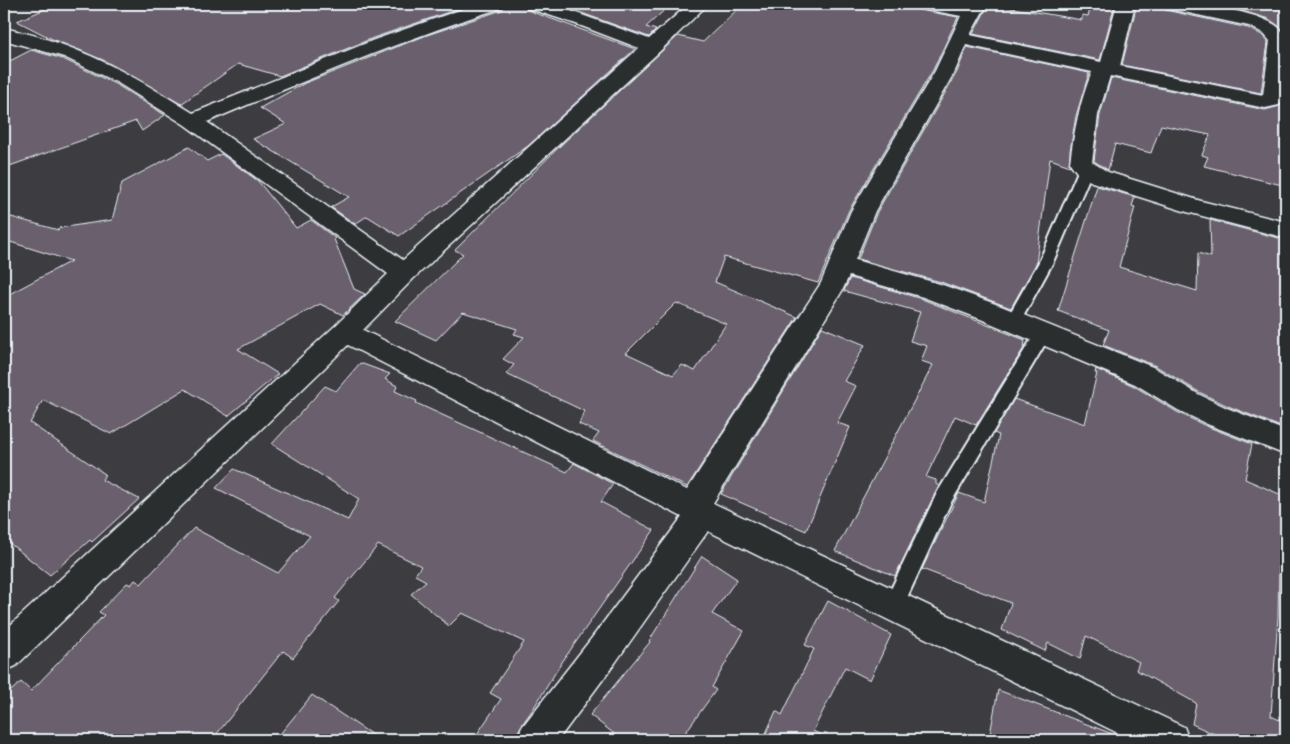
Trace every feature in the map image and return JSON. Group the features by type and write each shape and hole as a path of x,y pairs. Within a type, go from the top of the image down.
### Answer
{"street":[{"path":"192,121 280,83 381,44 495,4"},
{"path":"534,4 586,21 653,47"},
{"path":"4,654 345,332 404,273 699,4"},
{"path":"535,740 603,651 698,510 833,285 862,211 946,71 975,8 924,4"},
{"path":"1126,4 1106,69 1090,98 1085,118 1081,163 1086,169 1100,177 1186,204 1286,230"},
{"path":"960,38 1265,102 1272,100 1279,41 1270,29 1255,22 1171,4"},
{"path":"4,34 38,42 70,53 125,78 192,121 404,273"},
{"path":"842,265 931,290 1043,334 1145,376 1188,402 1216,416 1286,443"},
{"path":"345,332 698,510 1171,740"}],"lane":[{"path":"1013,322 1046,262 1086,169"},
{"path":"893,606 943,499 1043,334"}],"building":[{"path":"57,4 472,4 373,38 280,76 238,64 181,104 103,60 52,39 17,21"},
{"path":"506,4 523,4 527,10 635,49 528,146 399,236 367,216 355,224 331,207 349,197 253,139 286,124 260,108 305,83 427,35 502,10"},
{"path":"556,4 671,4 646,27 656,30 649,37"},
{"path":"743,4 914,4 919,10 958,17 933,70 849,210 818,283 724,257 715,282 797,317 687,487 593,441 599,433 579,424 584,411 506,374 514,365 503,359 524,337 514,334 517,329 463,312 436,340 395,321 463,254 455,250 561,145 678,36 703,42","holes":["676,303 726,324 695,371 682,365 673,375 626,353"]},
{"path":"989,4 1082,20 1082,15 1088,16 1092,4 1115,4 1100,60 973,34"},
{"path":"1137,4 1160,4 1165,10 1248,28 1262,35 1268,42 1261,93 1122,65"},
{"path":"1201,4 1286,4 1286,36 1281,28 1269,19 1232,8"},
{"path":"967,47 1089,73 1076,116 1070,151 1070,166 1050,159 1036,264 1011,308 941,282 858,259 877,212 957,72"},
{"path":"31,50 63,59 117,85 165,115 142,131 136,121 4,168 4,64"},
{"path":"1111,78 1265,110 1280,106 1284,101 1286,84 1286,186 1204,166 1208,157 1202,155 1210,135 1161,125 1151,153 1115,144 1108,170 1094,161 1100,115"},
{"path":"189,147 207,161 221,154 258,181 296,228 311,220 335,238 354,289 365,294 343,315 320,304 238,349 278,374 228,416 185,389 111,434 43,400 30,423 105,474 102,480 139,499 92,542 90,540 50,575 4,539 4,297 71,261 4,240 4,215 58,230 59,228 112,220 122,183"},
{"path":"1097,186 1135,197 1132,206 1135,207 1119,267 1197,291 1198,253 1211,257 1210,220 1286,240 1286,429 1228,406 1199,392 1156,366 1103,345 1109,330 1058,311"},
{"path":"850,278 922,299 1025,340 1024,348 976,425 955,416 926,477 936,480 936,484 939,486 895,576 835,551 933,365 921,361 927,346 910,341 920,312 844,291"},
{"path":"822,327 865,345 844,381 856,386 837,423 850,427 806,531 721,494"},
{"path":"360,363 390,374 385,379 397,386 395,391 417,401 416,403 567,472 574,463 613,484 601,502 654,530 562,662 514,740 473,740 501,699 490,693 524,642 462,613 449,626 411,594 426,581 415,575 421,566 378,545 335,598 339,601 293,658 283,651 212,740 4,740 4,697 21,682 31,691 104,615 99,612 127,583 131,585 135,580 141,584 194,528 278,573 310,536 216,488 234,469 348,520 359,499 272,444 325,386 336,391"},
{"path":"1096,369 1134,386 1177,412 1206,426 1252,444 1245,479 1286,497 1286,527 1279,565 1278,617 1271,716 1286,723 1286,740 1227,740 1192,724 1196,703 1136,670 1139,662 1086,636 1080,659 1048,643 1045,651 1002,630 1011,603 922,569 959,493 984,502 999,435 994,433 1014,399 1085,424 1097,373 1095,373"},
{"path":"702,556 737,579 712,614 744,631 712,687 716,690 680,740 622,740 590,715 650,642"},
{"path":"828,601 891,635 870,680 845,667 813,731 831,740 763,740 776,711 782,715 814,649 805,645"},
{"path":"998,690 1123,738 1123,740 989,740"},
{"path":"312,695 380,740 275,740"}]}
